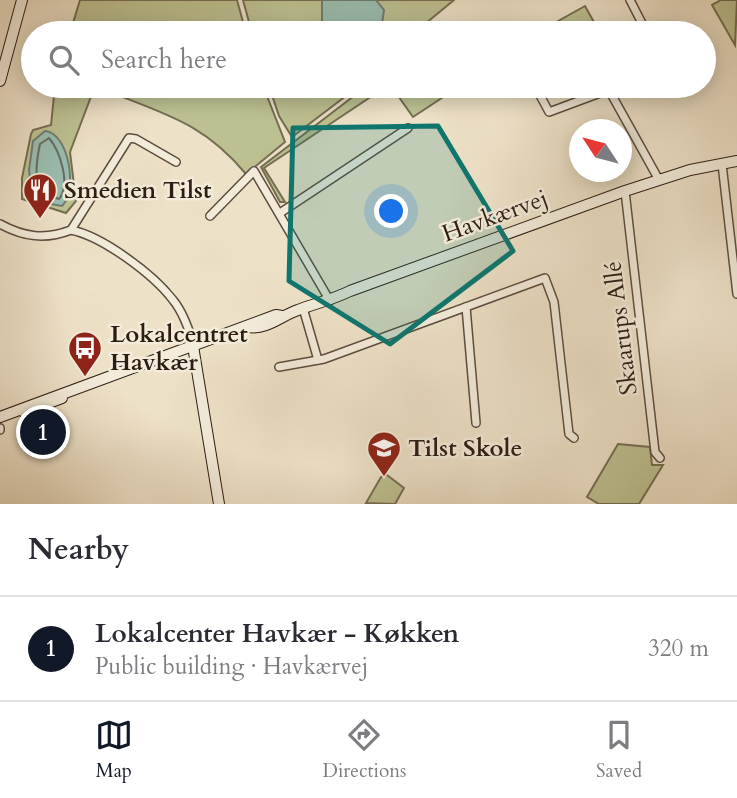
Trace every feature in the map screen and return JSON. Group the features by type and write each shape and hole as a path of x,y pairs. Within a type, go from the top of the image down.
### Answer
{"street":[{"path":"0,81 22,0"},
{"path":"630,0 641,21"},
{"path":"541,98 549,113 588,98"},
{"path":"613,98 659,180"},
{"path":"280,213 408,128"},
{"path":"71,230 130,138 176,162"},
{"name":"Havkærvej","path":"0,417 41,400 74,391 193,342 247,327 276,314 282,316 625,191 737,161"},
{"path":"722,164 737,294"},
{"path":"206,206 212,214 254,172 329,298"},
{"name":"Skaarups Allé","path":"625,191 655,452 660,458"},
{"path":"0,224 24,235 41,237 71,230 103,242 164,289 183,316 193,342 219,504"},
{"path":"279,367 318,360 545,278 554,302 569,434 574,438"},
{"path":"466,307 476,423"},
{"path":"303,308 318,360"}],"highlighted area":[{"path":"438,126 513,251 390,344 289,281 293,128"}],"green space":[{"path":"80,0 237,0 243,21 74,21"},
{"path":"243,0 454,0 429,21 249,21"},
{"path":"721,0 737,0 735,45 712,5"},
{"path":"585,6 593,21 558,21"},
{"path":"54,98 90,98 70,152 76,201 66,213 22,199 22,178 31,134 33,130 51,125"},
{"path":"125,98 268,98 285,142 246,174 217,144 171,116"},
{"path":"273,98 343,98 292,137 279,116"},
{"path":"351,98 369,98 264,168 285,202 280,202 261,167"},
{"path":"400,98 442,98 413,117"},
{"path":"618,444 650,447 652,465 663,465 639,504 599,504 587,497"},
{"path":"387,475 404,488 395,504 366,503 381,477"}],"water":[{"path":"322,0 376,0 384,10 382,21 322,21"},
{"path":"45,131 60,141 68,163 69,188 62,206 51,204 31,189 29,170 33,141"}],"place":[{"name":"Smedien Tilst","path":"40,220"},
{"name":"Lokalcentret Havkær","path":"85,378"},
{"name":"Lokalcenter Havkær - Køkken","path":"43,432"},
{"name":"Tilst Skole","path":"384,478"}]}
